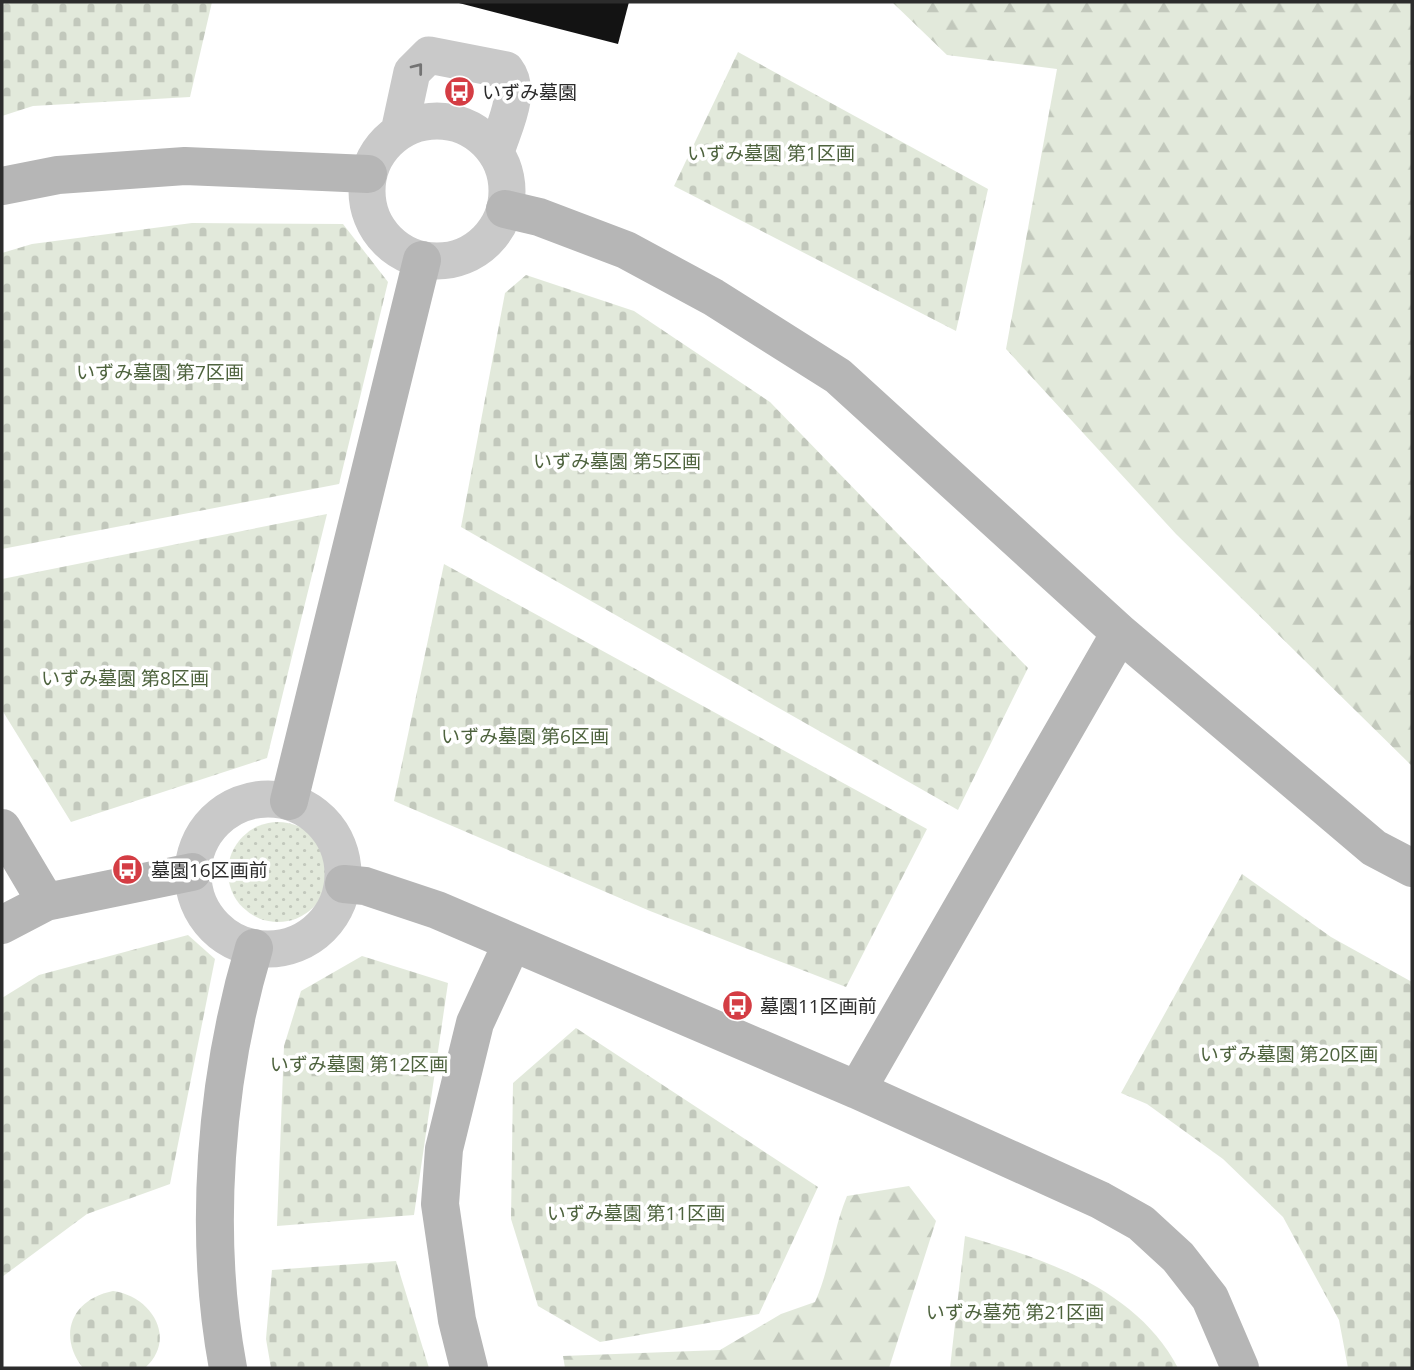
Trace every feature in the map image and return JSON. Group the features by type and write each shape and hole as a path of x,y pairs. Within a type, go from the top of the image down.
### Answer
{"street":[{"path":"399,132 412,72 429,55 506,70 513,80 513,93 495,152"},
{"path":"432,120 455,122 475,131 503,164 508,186 505,209 489,237 464,256 443,261 422,260 392,244 372,218 366,196 368,174 377,153 399,132 411,125 432,120"},
{"path":"2,186 58,175 185,166 368,174"},
{"path":"505,209 539,217 626,250 713,297 838,376 1120,633 1374,848 1412,868"},
{"path":"289,801 422,260"},
{"path":"857,1090 1120,633"},
{"path":"266,798 289,801 309,810 325,824 340,852 344,884 329,920 315,934 280,949 254,948 239,944 219,932 204,915 195,894 192,872 197,849 207,829 223,813 244,802 266,798"},
{"path":"2,828 46,902"},
{"path":"2,925 46,902 192,872"},
{"path":"344,884 365,886 437,909 857,1090 1100,1200 1141,1223 1178,1257 1210,1298 1240,1368"},
{"path":"469,1368 457,1320 440,1203 444,1149 475,1023 512,943"},
{"path":"228,1368 214,1201 220,1111 243,985 254,948"}],"green space":[{"path":"2,2 212,2 190,97 33,106 2,116"},
{"path":"892,2 1412,2 1412,766 1176,534 1006,349 1057,69 947,55"},
{"name":"いずみ墓園 第1区画","path":"738,52 988,189 956,331 674,186"},
{"name":"いずみ墓園 第7区画","path":"192,223 343,224 388,282 339,484 2,549 2,253 32,244"},
{"name":"いずみ墓園 第5区画","path":"526,275 634,311 770,402 1028,668 958,810 461,527 505,293"},
{"name":"いずみ墓園 第8区画","path":"327,514 267,758 71,822 2,710 2,579"},
{"name":"いずみ墓園 第6区画","path":"444,564 927,829 846,987 650,911 394,801"},
{"path":"278,822 297,826 313,837 324,853 328,872 324,891 313,907 297,918 278,922 259,918 243,907 232,891 228,872 232,853 243,837 259,826"},
{"name":"いずみ墓園 第20区画","path":"1242,874 1331,937 1412,982 1412,1368 1348,1368 1339,1320 1283,1217 1223,1159 1147,1104 1121,1093"},
{"path":"188,935 215,959 170,1184 87,1214 2,1277 2,998 39,975"},
{"name":"いずみ墓園 第12区画","path":"362,956 448,983 414,1215 277,1226 284,1046 301,991"},
{"name":"いずみ墓園 第11区画","path":"576,1028 818,1187 759,1314 600,1342 538,1306 511,1219 513,1083"},
{"path":"909,1186 936,1221 889,1368 565,1368 563,1356 720,1350 781,1314 815,1302 847,1196"},
{"name":"いずみ墓苑 第21区画","path":"965,1236 1057,1267 1114,1298 1139,1317 1160,1341 1178,1368 950,1368"},
{"path":"396,1261 429,1368 271,1368 266,1339 272,1270"},
{"path":"113,1291 139,1301 156,1320 159,1344 155,1356 145,1368 83,1368 75,1356 70,1331 73,1320 87,1302"}],"building":[{"path":"455,2 629,2 618,44"}],"place":[{"name":"いずみ墓園","path":"459,92"},
{"name":"墓園16区画前","path":"128,870"},
{"name":"墓園11区画前","path":"737,1006"}]}
